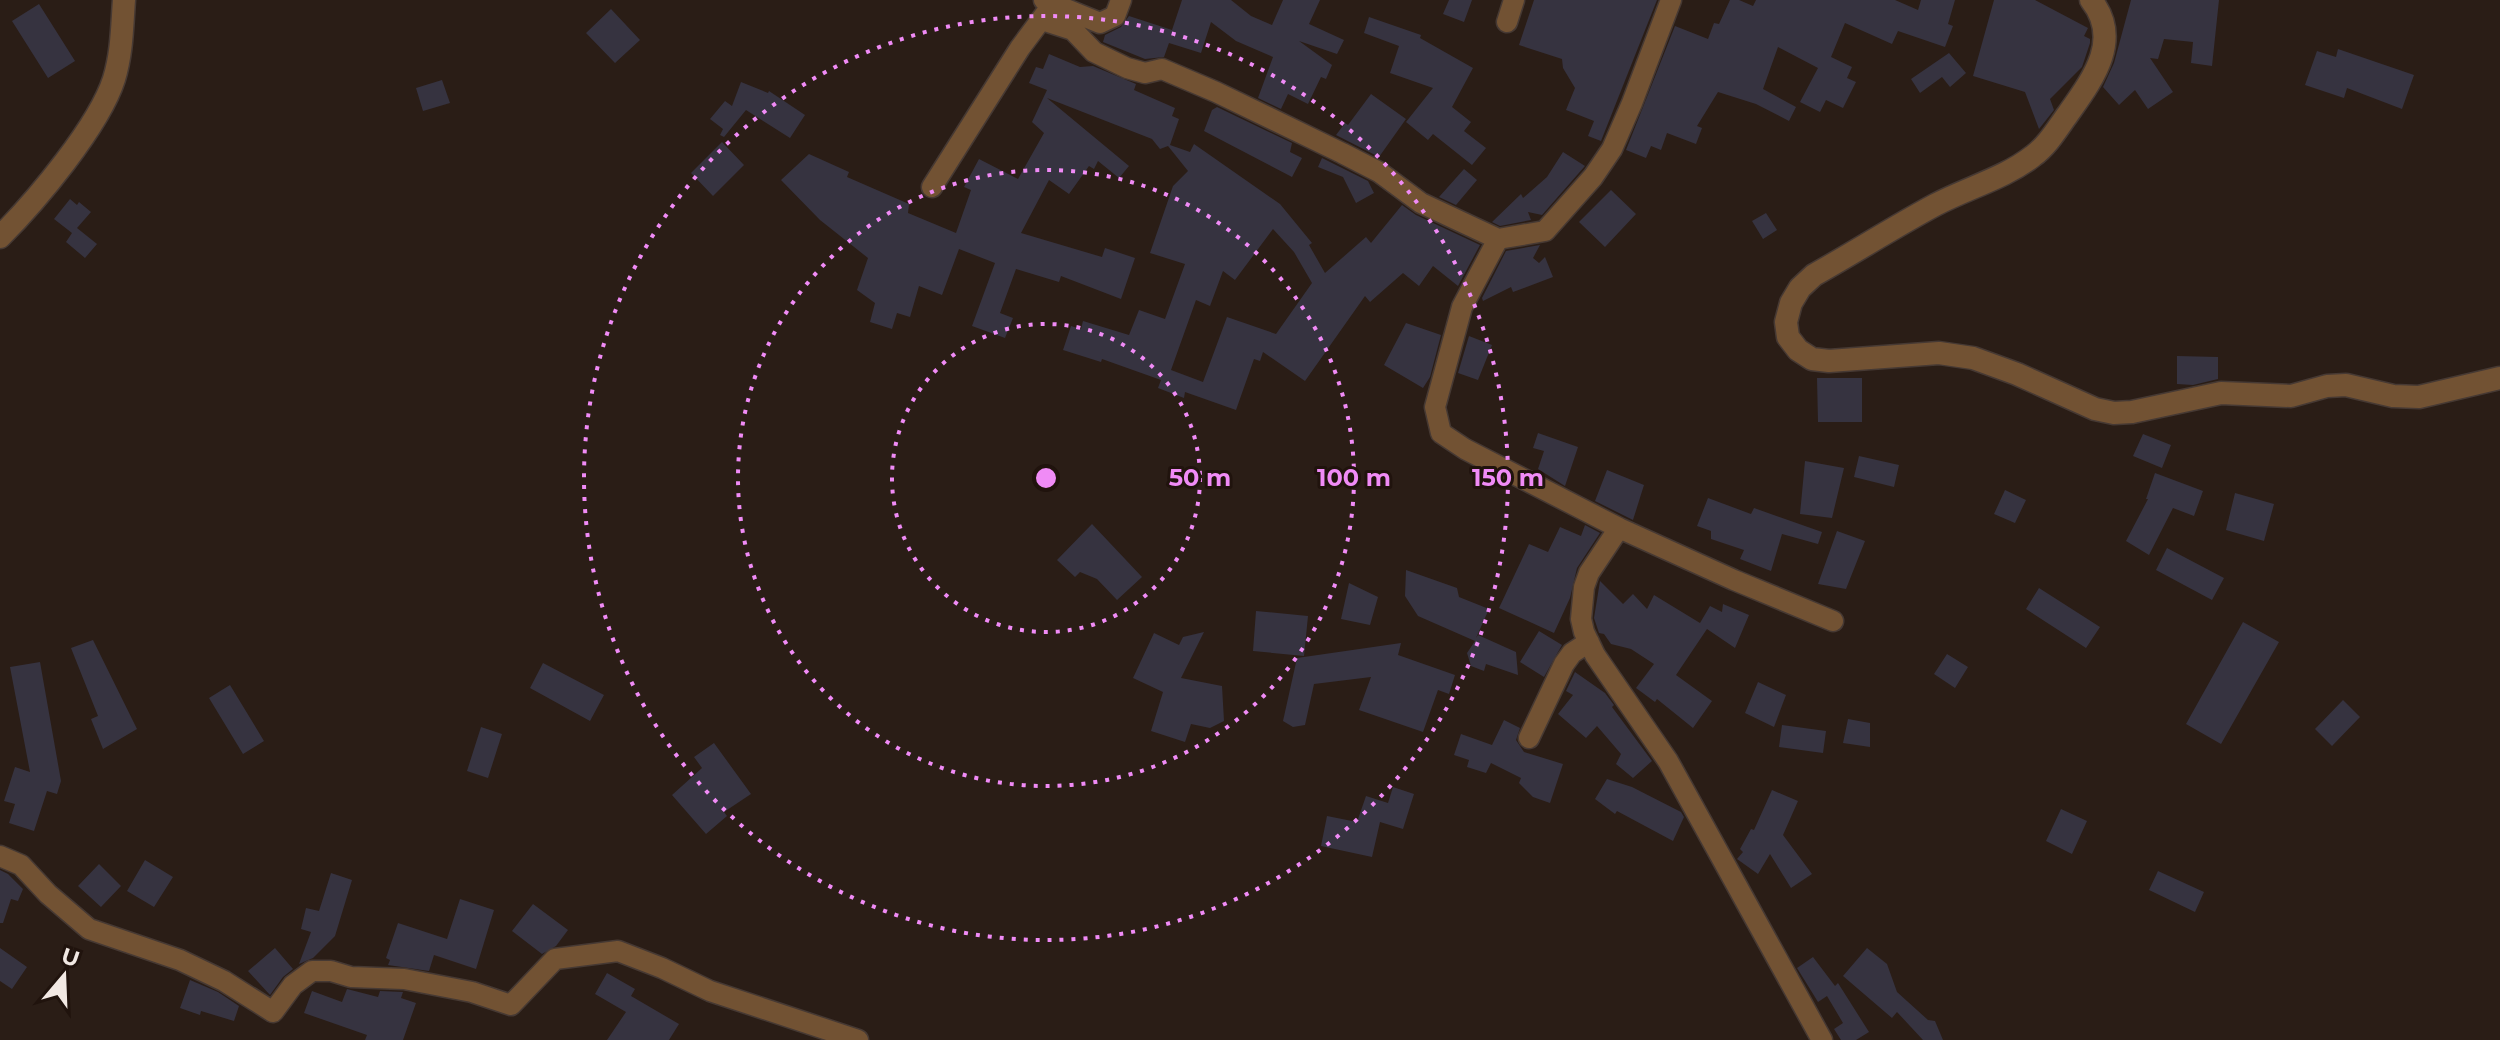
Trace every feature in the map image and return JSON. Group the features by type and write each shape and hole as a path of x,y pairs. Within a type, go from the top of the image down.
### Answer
{"street":[{"path":"0,237 20,217 105,103 121,52 124,0"},
{"path":"1046,8 1100,23 1115,16 1121,0"},
{"path":"1507,22 1514,0"},
{"path":"1046,8 1094,52 1145,73 1162,69 1264,114 1379,172 1421,203 1498,239 1545,231 1593,177 1612,149 1627,115 1671,0"},
{"path":"2091,0 2102,18 2106,33 2100,64 2046,145 2022,164 1936,205 1814,275 1800,288 1791,303 1786,322 1788,337 1798,350 1812,359 1829,361 1918,353 1973,358 2007,369 2095,409 2114,413 2221,393 2291,396 2327,386 2346,385 2393,396 2419,397 2500,378"},
{"path":"932,187 1046,8"},
{"path":"1498,239 1462,307 1435,407 1441,433 1465,449 1619,528 1833,621"},
{"path":"1619,528 1589,573 1584,587 1581,619 1589,642 1668,761 1822,1040"},
{"path":"1529,738 1564,664 1572,653 1589,642"},
{"path":"0,856 21,865 48,894 89,929 180,960 224,981 273,1012 293,985 312,971 331,971 351,977 404,979 472,992 511,1005 555,959 618,951 710,991 858,1040"}],"building":[{"path":"1182,0 1231,0 1251,16 1272,25 1283,0 1320,0 1309,24 1344,40 1337,54 1299,41 1332,65 1326,79 1321,77 1308,104 1288,94 1281,109 1258,98 1273,57 1236,41 1211,22 1201,53 1169,43 1164,57 1145,59 1103,42 1105,35 1121,27 1129,16 1172,30"},
{"path":"1449,0 1472,0 1464,22 1443,14"},
{"path":"1534,0 1657,0 1601,141 1588,136 1594,121 1566,110 1575,88 1563,68 1562,59 1519,45"},
{"path":"1730,0 1753,6 1756,0 1895,0 1918,10 1921,0 1955,0 1948,24 1953,26 1945,47 1898,31 1892,44 1845,23 1831,57 1852,67 1847,78 1856,82 1843,108 1826,100 1820,112 1800,102 1818,68 1778,47 1763,89 1796,107 1789,121 1756,104 1718,92 1697,126 1702,128 1696,144 1667,133 1661,150 1651,146 1646,158 1626,150 1675,26 1708,39 1714,23 1719,24"},
{"path":"1994,0 2035,0 2088,28 2084,36 2090,39 2090,43 2082,67 2050,99 2054,110 2039,129 2025,92 1973,76"},
{"path":"2131,0 2219,0 2212,66 2191,63 2193,42 2164,39 2158,59 2150,58 2173,92 2148,109 2135,90 2119,105 2103,87 2114,63"},
{"path":"39,4 75,61 48,78 12,21"},
{"path":"611,9 640,40 615,63 586,33"},
{"path":"1369,17 1421,35 1420,38 1473,68 1452,107 1471,122 1464,131 1486,148 1472,165 1433,134 1428,140 1406,122 1433,88 1390,73 1399,46 1364,33"},
{"path":"2338,49 2414,75 2402,109 2347,88 2344,98 2305,85 2317,51 2336,57"},
{"path":"1949,53 1966,73 1950,87 1942,77 1920,93 1911,79"},
{"path":"1049,54 1080,67 1093,66 1136,84 1134,90 1175,108 1172,116 1179,119 1170,145 1190,152 1194,144 1280,204 1312,243 1309,245 1325,273 1366,237 1371,243 1402,205 1416,215 1480,245 1458,286 1433,266 1419,286 1403,273 1370,302 1365,296 1305,381 1263,352 1260,361 1254,359 1236,410 1185,392 1184,398 1158,388 1161,380 1102,359 1101,362 1063,350 1071,326 1081,329 1083,321 1129,335 1139,310 1165,319 1185,264 1150,253 1173,186 1188,171 1168,146 1160,149 1152,139 1047,98 1129,166 1119,178 1098,161 1094,169 1089,166 1069,194 1049,180 1021,233 1102,257 1105,248 1135,258 1121,299 1061,276 1059,282 1016,269 1000,313 1013,318 1005,338 972,326 995,263 959,249 942,295 919,286 910,317 897,313 892,329 870,322 875,303 857,290 868,258 820,220 781,180 809,154 849,172 847,177 909,204 908,213 956,233 971,190 964,187 979,159 1018,179 1044,133 1032,122 1047,90 1029,83 1036,67 1043,69","holes":["1273,229 1294,252 1312,283 1276,334 1227,317 1203,382 1171,370 1196,300 1210,306 1223,271 1235,280"]},
{"path":"442,80 450,103 423,111 416,88"},
{"path":"741,82 769,91 805,115 790,138 746,110 724,137 720,135 723,129 710,119 725,101 732,106"},
{"path":"1371,94 1406,119 1379,157 1336,135 1345,123 1348,125"},
{"path":"1217,107 1292,143 1290,152 1302,158 1292,177 1204,131 1212,110"},
{"path":"722,142 744,165 713,196 691,173"},
{"path":"1563,152 1585,166 1542,215 1528,212 1531,220 1500,226 1492,222 1521,194 1523,198 1547,177"},
{"path":"1322,158 1368,181 1374,193 1356,203 1343,177 1318,167"},
{"path":"1464,169 1477,180 1456,205 1439,197"},
{"path":"1611,190 1636,214 1605,247 1579,222"},
{"path":"70,199 91,212 77,228 97,244 85,258 66,242 72,233 54,219"},
{"path":"1766,213 1777,230 1763,239 1752,221"},
{"path":"1540,245 1533,258 1539,263 1545,257 1553,277 1513,292 1511,287 1483,301 1506,251"},
{"path":"1406,323 1441,335 1430,377 1423,388 1384,365"},
{"path":"1469,336 1492,345 1478,380 1458,373"},
{"path":"2177,356 2218,357 2218,379 2193,385 2177,384"},
{"path":"1817,378 1862,378 1862,422 1818,422"},
{"path":"1538,433 1578,447 1565,486 1538,469 1544,451 1533,448"},
{"path":"2143,434 2171,445 2162,468 2133,456"},
{"path":"1859,456 1899,465 1894,487 1854,477"},
{"path":"1805,461 1844,468 1832,518 1800,514"},
{"path":"1607,470 1644,485 1633,520 1595,501"},
{"path":"2155,473 2203,491 2194,516 2173,508 2149,555 2126,541 2148,499"},
{"path":"2005,490 2026,500 2015,523 1994,514"},
{"path":"2235,493 2274,504 2264,541 2226,530"},
{"path":"1708,498 1751,514 1754,508 1822,532 1818,544 1782,534 1771,571 1740,559 1744,550 1711,539 1711,531 1697,526"},
{"path":"1092,524 1142,577 1117,600 1097,579 1080,572 1075,577 1057,560"},
{"path":"1585,525 1600,533 1577,568 1570,598 1554,633 1499,608 1529,544 1548,552 1560,527 1581,536"},
{"path":"1837,531 1865,541 1846,589 1818,584"},
{"path":"2167,548 2224,578 2212,600 2156,570"},
{"path":"1406,570 1457,588 1459,597 1489,609 1476,638 1478,635 1516,652 1518,675 1486,664 1484,671 1471,666 1467,653 1475,641 1418,616 1405,596"},
{"path":"1600,581 1623,604 1633,594 1647,609 1654,595 1700,623 1710,606 1722,612 1723,604 1749,615 1735,648 1707,629 1676,675 1712,701 1693,728 1657,699 1655,702 1636,688 1654,664 1631,649 1611,644 1604,634 1599,633 1594,618"},
{"path":"1349,583 1378,597 1370,625 1341,619"},
{"path":"2039,588 2100,627 2086,648 2026,609"},
{"path":"1256,611 1308,616 1304,656 1253,651"},
{"path":"2243,622 2279,642 2221,744 2186,724"},
{"path":"1539,631 1562,645 1544,677 1520,662"},
{"path":"1204,632 1181,678 1222,686 1224,721 1210,728 1191,724 1185,742 1151,731 1163,692 1133,678 1154,633 1179,645 1183,637"},
{"path":"93,640 137,729 103,749 91,719 98,716 71,648"},
{"path":"1401,643 1398,655 1455,675 1449,694 1438,690 1423,732 1359,710 1371,677 1314,684 1305,725 1293,727 1283,721 1297,658"},
{"path":"1947,654 1968,667 1955,688 1934,674"},
{"path":"40,662 61,781 57,794 47,791 34,831 9,823 15,804 4,801 15,767 30,772 10,667"},
{"path":"543,663 604,695 590,721 530,688"},
{"path":"1575,672 1605,693 1652,761 1633,778 1616,764 1621,754 1597,726 1586,738 1558,714 1573,695 1566,691"},
{"path":"1758,682 1786,695 1774,727 1745,713"},
{"path":"230,685 264,741 243,754 209,698"},
{"path":"2343,700 2360,717 2332,746 2315,729"},
{"path":"1848,719 1870,723 1870,747 1843,743"},
{"path":"1504,720 1520,728 1516,740 1524,752 1563,764 1550,803 1533,797 1519,783 1521,778 1491,763 1486,773 1467,767 1469,760 1454,755 1461,734 1492,745"},
{"path":"1782,725 1826,731 1823,753 1779,747"},
{"path":"481,727 502,734 488,778 467,771"},
{"path":"714,743 751,794 724,812 727,816 706,834 672,795 702,768 694,757"},
{"path":"1607,779 1632,787 1681,812 1684,817 1673,841 1617,811 1615,814 1595,799"},
{"path":"1393,787 1414,794 1403,829 1380,822 1372,857 1321,846 1327,816 1357,822 1366,796 1388,803"},
{"path":"1772,790 1798,801 1783,835 1812,874 1791,888 1770,854 1758,874 1737,859"},
{"path":"2061,809 2087,821 2072,854 2046,841"},
{"path":"145,860 173,877 154,907 127,891"},
{"path":"99,864 121,886 101,907 78,886"},
{"path":"0,870 23,889 18,901 11,899 3,923 0,923"},
{"path":"2158,871 2204,892 2195,912 2149,890"},
{"path":"331,873 352,880 335,936 313,958 299,964 311,932 301,929 306,908 319,911"},
{"path":"460,899 494,910 476,969 434,955 429,971 388,965 390,960 386,958 398,923 447,939"},
{"path":"533,904 568,930 556,946 542,954 512,931"},
{"path":"0,948 27,967 12,989 0,981"},
{"path":"275,948 293,969 270,995 248,971"},
{"path":"1867,948 1887,964 1897,992 1928,1020 1935,1021 1943,1040 1923,1040 1897,1012 1892,1018 1843,976"},
{"path":"1813,957 1835,986 1838,983 1869,1032 1856,1040 1841,1040 1834,1029 1843,1023 1827,996 1818,1002 1797,968"},
{"path":"607,973 635,989 631,996 679,1024 669,1040 607,1040 626,1012 595,994"},
{"path":"190,980 218,992 239,1006 234,1021 180,1008"},
{"path":"347,989 378,997 380,991 403,992 401,998 416,1003 403,1040 365,1040 367,1035 304,1013 312,991 342,1002"}]}
